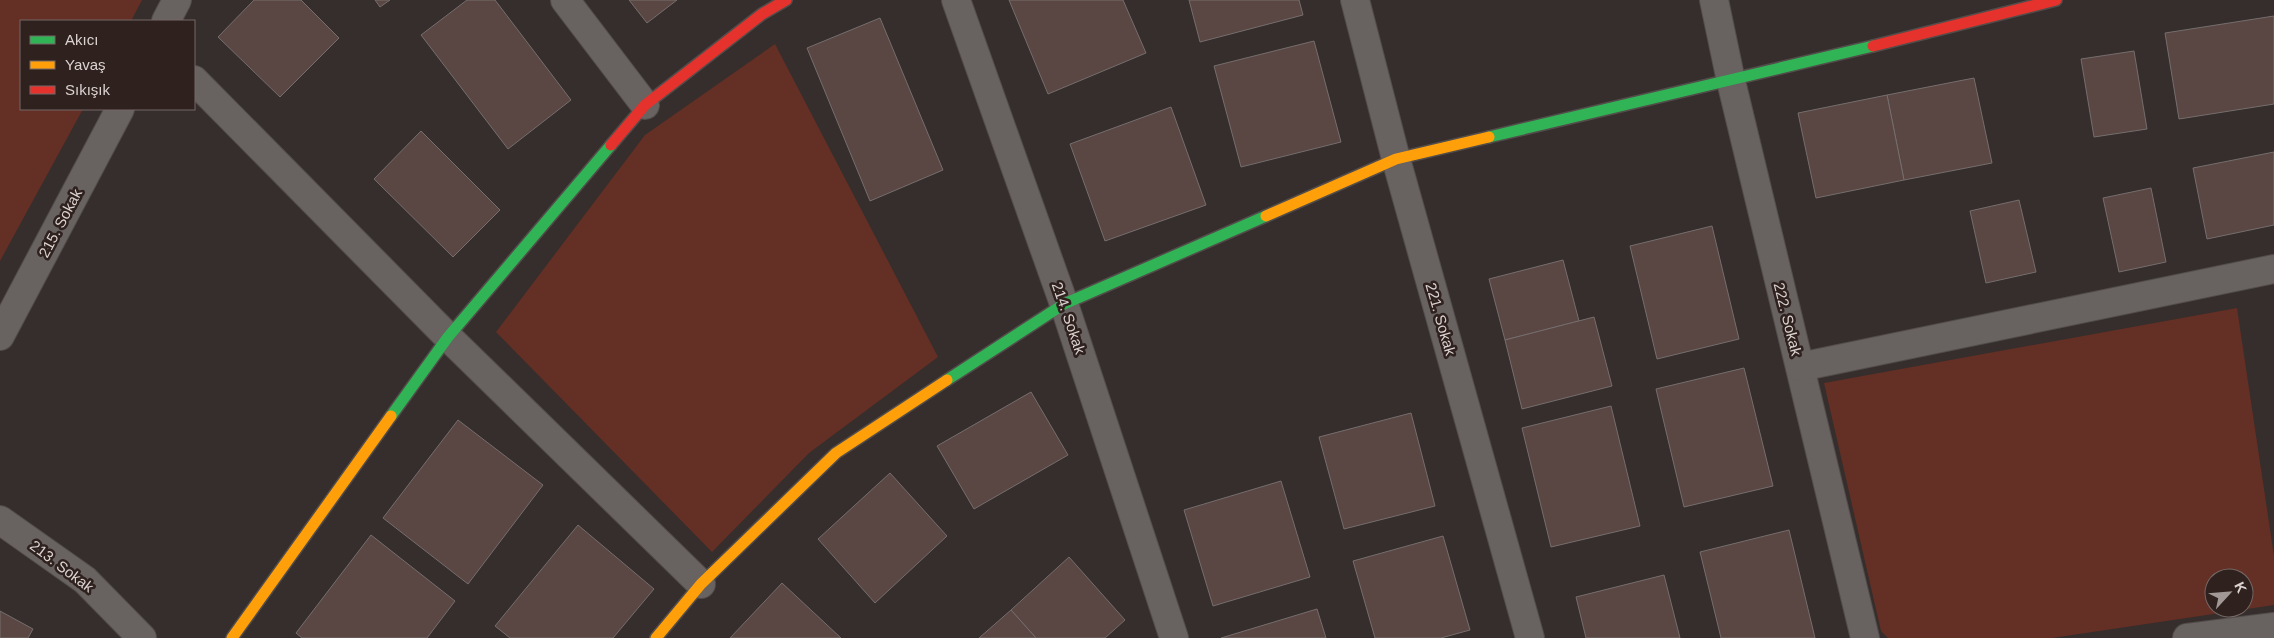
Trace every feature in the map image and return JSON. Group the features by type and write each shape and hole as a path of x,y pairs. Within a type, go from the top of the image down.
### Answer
{"street":[{"path":"167,20 177,0"},
{"path":"565,0 645,105"},
{"path":"232,638 448,337 645,105 762,14 786,0"},
{"name":"214. Sokak","path":"956,0 1064,304 1170,636"},
{"name":"221. Sokak","path":"1355,0 1396,159 1530,638"},
{"name":"222. Sokak","path":"1714,0 1731,81 1865,638"},
{"path":"656,638 701,584 836,453 1064,304 1396,159 1731,81 2056,0"},
{"path":"195,81 448,337 701,584"},
{"name":"215. Sokak","path":"0,336 119,110"},
{"path":"1800,367 2274,269"},
{"name":"213. Sokak","path":"0,520 85,580 142,638"},
{"path":"2187,638 2274,627"}],"shaded area":[{"path":"0,0 142,0 132,20 20,20 20,110 82,110 0,261"},
{"path":"775,44 938,357 809,453 712,552 496,332 645,135"},
{"path":"2237,308 2274,556 2274,605 2254,608 2254,568 2204,568 2204,615 2052,638 1888,638 1881,631 1824,383"}],"building":[{"path":"254,0 301,0 339,38 280,97 218,37"},
{"path":"375,0 390,0 380,7"},
{"path":"467,0 495,0 571,100 508,149 421,35"},
{"path":"629,0 677,0 647,23"},
{"path":"1009,0 1123,0 1146,53 1048,94"},
{"path":"1189,0 1299,0 1303,15 1200,42"},
{"path":"2274,16 2274,104 2179,119 2165,33"},
{"path":"880,18 943,170 870,201 807,48"},
{"path":"1314,41 1341,142 1241,167 1214,66"},
{"path":"2134,51 2147,129 2094,137 2081,59"},
{"path":"1974,78 1992,163 1904,180 1887,95"},
{"path":"1887,95 1904,180 1816,198 1798,113"},
{"path":"1171,107 1206,205 1105,241 1070,144"},
{"path":"421,131 500,210 453,257 374,179"},
{"path":"2274,152 2274,225 2207,239 2193,168"},
{"path":"2151,188 2166,262 2119,272 2103,198"},
{"path":"2019,200 2036,272 1986,283 1970,211"},
{"path":"1712,226 1739,339 1657,359 1630,246"},
{"path":"1563,260 1579,321 1505,340 1489,279"},
{"path":"1594,317 1612,386 1522,409 1505,340"},
{"path":"1744,368 1773,486 1684,507 1656,389"},
{"path":"1031,392 1068,455 974,509 937,446"},
{"path":"1611,406 1640,526 1551,547 1522,428"},
{"path":"1411,413 1435,506 1344,529 1319,437"},
{"path":"458,420 543,485 468,584 383,518"},
{"path":"890,473 947,536 875,603 818,539"},
{"path":"1281,481 1310,577 1213,606 1184,510"},
{"path":"578,525 654,589 613,638 510,638 495,626"},
{"path":"1789,530 1815,638 1721,638 1700,552"},
{"path":"371,535 455,601 427,638 302,638 296,633"},
{"path":"1443,536 1470,630 1441,638 1375,638 1353,561"},
{"path":"1069,557 1125,620 1105,638 1036,638 1011,610"},
{"path":"1664,575 1680,638 1586,638 1576,597"},
{"path":"782,583 841,638 730,638"},
{"path":"1317,609 1326,638 1221,638"},
{"path":"1011,610 1036,638 979,638"},
{"path":"0,611 33,629 28,638 0,638"}],"traffic: fast":[{"path":"1489,137 1873,46"},
{"path":"391,416 448,337 611,145"},
{"path":"947,380 1064,304 1266,216"}],"traffic: slow":[{"path":"1266,216 1396,159 1489,137"},
{"path":"656,638 701,584 836,453 947,380"},
{"path":"232,638 391,416"}],"traffic: jam":[{"path":"611,145 645,105 762,14 786,0"},
{"path":"1873,46 2056,0"}]}
